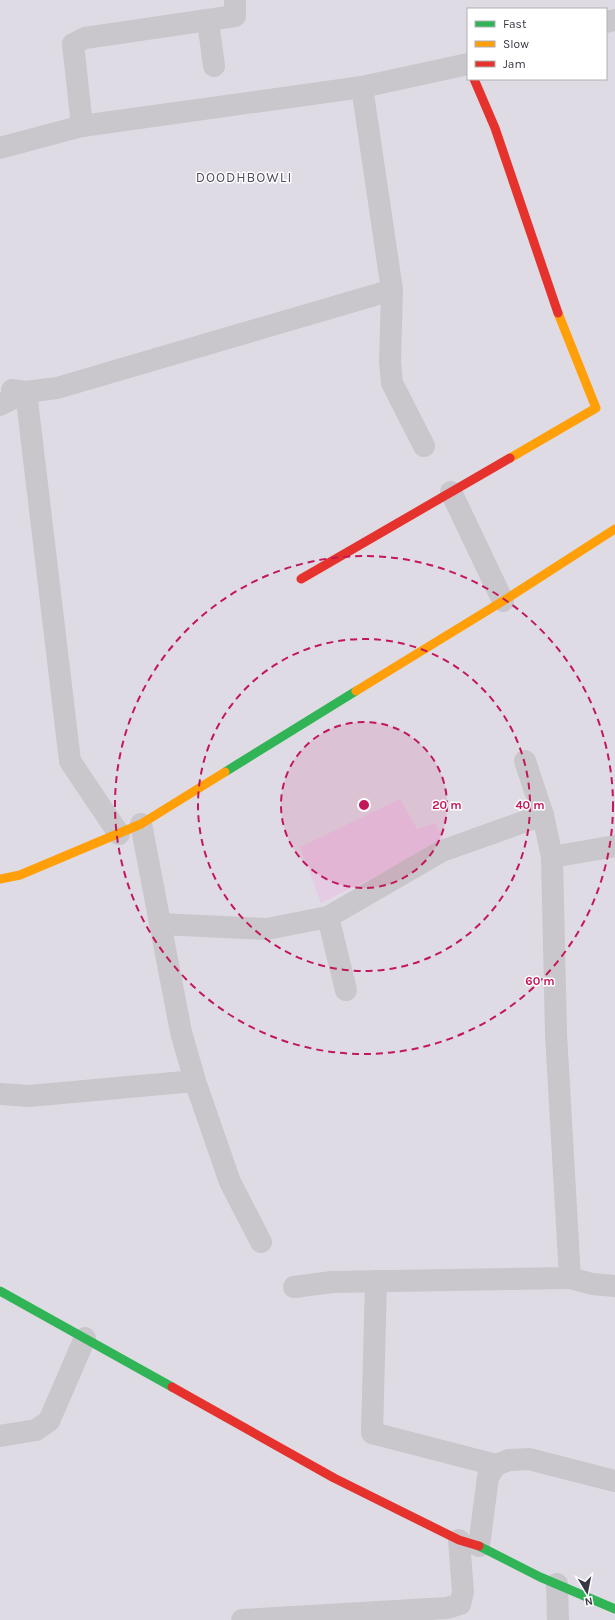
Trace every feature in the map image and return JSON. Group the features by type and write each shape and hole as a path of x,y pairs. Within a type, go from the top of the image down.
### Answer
{"street":[{"path":"82,126 73,44 92,36 208,21 235,16 235,0"},
{"path":"208,21 214,66"},
{"path":"0,148 82,126 362,87 467,64"},
{"path":"301,579 596,408 564,330 495,128 474,80"},
{"path":"362,87 392,290 390,362 392,383 424,446"},
{"path":"0,389 26,392 57,388 392,290"},
{"path":"0,405 26,392"},
{"path":"26,392 70,762 119,834"},
{"path":"450,492 503,601"},
{"path":"0,879 20,875 140,824 503,601 615,529"},
{"path":"525,761 543,815 552,857 556,1034 570,1278"},
{"path":"160,924 267,929 328,917 442,850 543,815"},
{"path":"140,824 181,1032 195,1081 230,1182 261,1242"},
{"path":"552,857 615,846"},
{"path":"328,917 346,990"},
{"path":"0,1094 29,1096 195,1081"},
{"path":"294,1287 332,1282 570,1278 592,1284 615,1286"},
{"path":"376,1281 372,1433 496,1465"},
{"path":"0,1291 334,1478 540,1577 615,1609"},
{"path":"0,1436 36,1430 49,1421 85,1338"},
{"path":"242,1620 447,1608 460,1604 463,1592 469,1543 488,1477 496,1465 509,1460 529,1459 615,1481"},
{"path":"557,1584 558,1620"}],"shaded area":[{"path":"0,0 615,0 615,1620 0,1620"},
{"path":"400,799 417,829 435,823 445,842 321,903 300,847"}],"traffic: fast":[{"path":"225,772 356,691"},
{"path":"0,1291 172,1387"},
{"path":"479,1546 540,1577 615,1609"}],"traffic: slow":[{"path":"510,458 596,408 558,313"},
{"path":"356,691 503,601 615,529"},
{"path":"0,879 20,875 141,824 225,772"}],"traffic: jam":[{"path":"474,80 495,128 558,313"},
{"path":"301,579 510,458"},
{"path":"172,1387 334,1478 459,1540 479,1546"}],"district":[{"name":"DOODHBOWLI","path":"244,177"}]}
